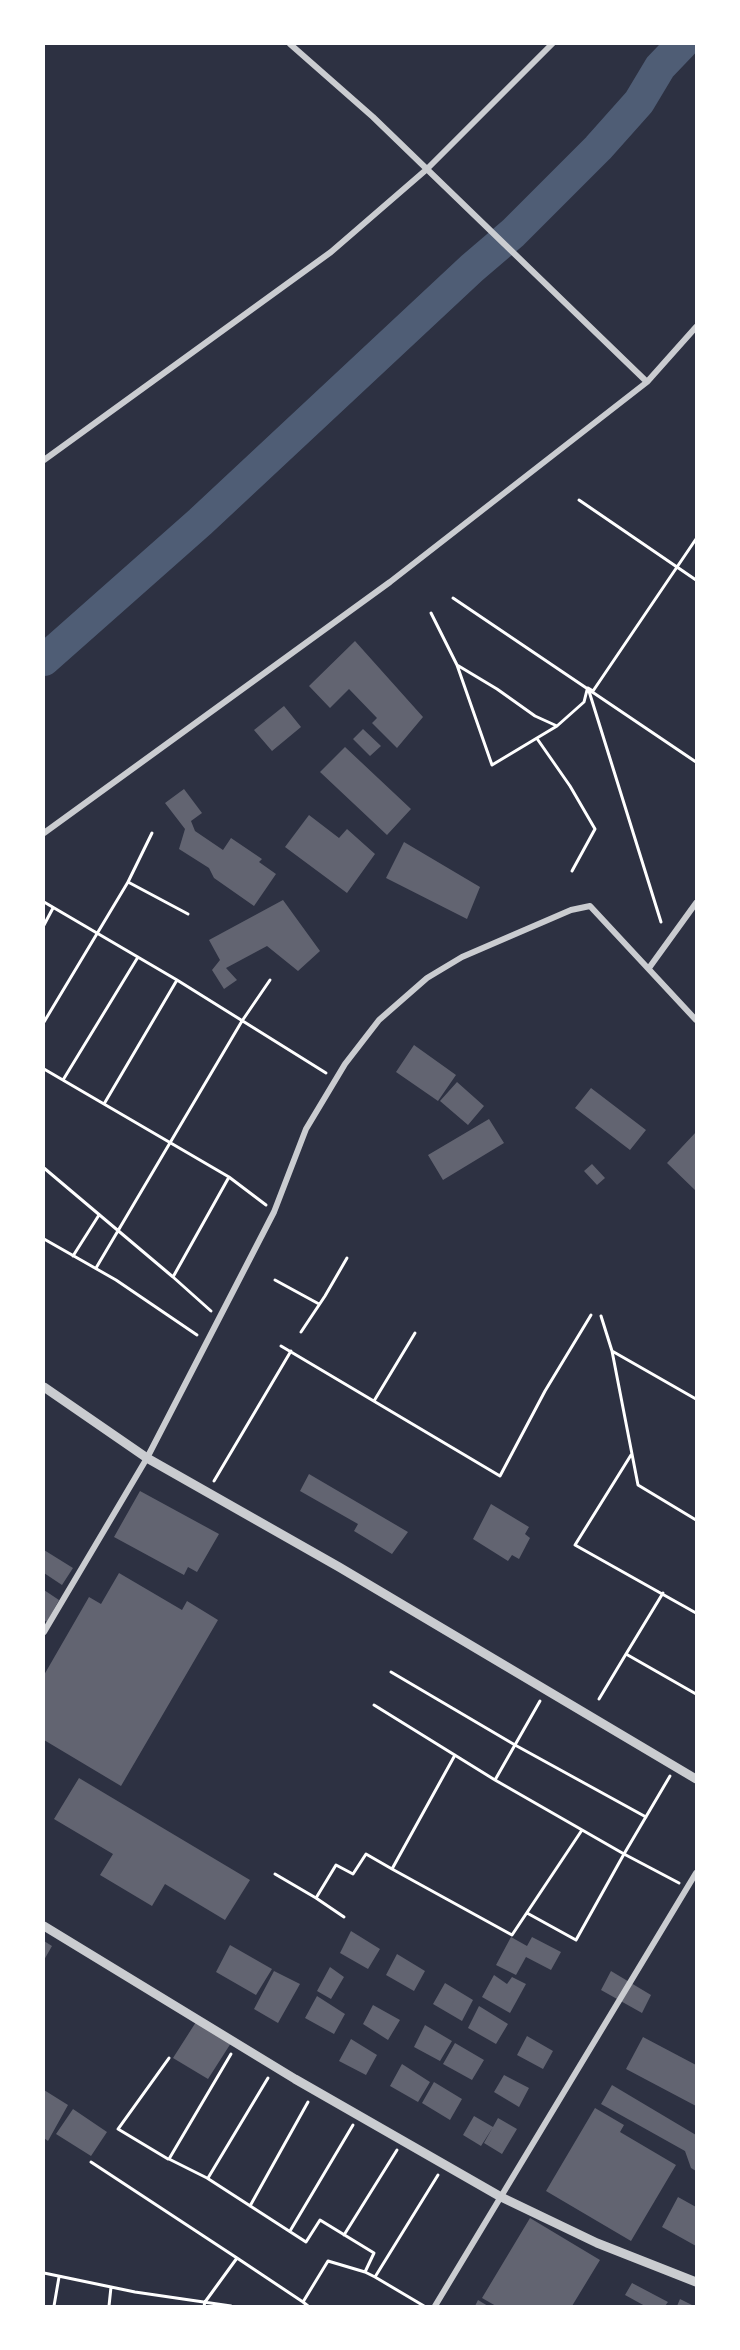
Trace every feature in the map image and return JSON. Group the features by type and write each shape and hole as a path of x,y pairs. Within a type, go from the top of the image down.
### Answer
{"street":[{"path":"291,44 374,117 647,382"},
{"path":"44,460 332,252 427,170 552,44"},
{"path":"44,833 390,582 647,382 696,327"},
{"path":"649,968 696,903"},
{"path":"44,1632 147,1458 274,1212 306,1129 336,1080 379,1020 428,978 462,957 571,910 590,906 696,1020"},
{"path":"44,1387 147,1458 339,1567 696,1779"},
{"path":"435,2307 696,1873"},
{"path":"44,1926 237,2044 501,2197 597,2243 696,2282"}],"path":[{"path":"579,500 696,580"},
{"path":"593,692 696,539"},
{"path":"453,598 696,762"},
{"path":"431,613 457,665 492,765 557,726 584,702 588,688"},
{"path":"457,665 497,689 535,716 557,726"},
{"path":"588,688 661,922"},
{"path":"538,740 570,786 596,830 572,871"},
{"path":"44,1022 128,882 152,833"},
{"path":"128,882 188,914"},
{"path":"44,902 177,980 336,1080"},
{"path":"44,925 53,908"},
{"path":"63,1080 138,957"},
{"path":"104,1104 177,980"},
{"path":"96,1268 242,1020 270,980"},
{"path":"44,1069 229,1177 274,1212"},
{"path":"44,1168 219,1318"},
{"path":"173,1277 229,1177"},
{"path":"73,1256 99,1215"},
{"path":"44,1239 116,1280 207,1342"},
{"path":"301,1332 347,1258"},
{"path":"275,1280 319,1304"},
{"path":"281,1346 500,1476 545,1391 591,1315"},
{"path":"602,1316 612,1351 638,1485 696,1520"},
{"path":"374,1401 415,1333"},
{"path":"213,1482 291,1351"},
{"path":"612,1351 696,1399"},
{"path":"631,1455 575,1545 696,1613"},
{"path":"622,1660 663,1593"},
{"path":"600,1699 626,1653 696,1694"},
{"path":"390,1672 515,1745 646,1817"},
{"path":"495,1780 541,1700"},
{"path":"374,1705 495,1780 686,1887"},
{"path":"392,1869 455,1755"},
{"path":"526,1913 576,1940 671,1774"},
{"path":"316,1898 336,1865 353,1874 366,1854 512,1935 582,1830"},
{"path":"275,1874 344,1917"},
{"path":"169,2159 237,2044"},
{"path":"169,2058 118,2129 207,2178 306,2242 320,2220 374,2253 365,2272"},
{"path":"207,2178 276,2067"},
{"path":"250,2206 315,2090"},
{"path":"290,2232 359,2116"},
{"path":"344,2235 402,2141"},
{"path":"91,2162 308,2307"},
{"path":"375,2277 444,2165"},
{"path":"204,2304 237,2258"},
{"path":"303,2302 328,2261 365,2272 425,2307"},
{"path":"44,2273 204,2304 231,2307"},
{"path":"54,2307 59,2277"},
{"path":"109,2307 111,2287"}],"building":[{"path":"355,641 423,717 397,748 372,723 377,718 349,689 330,708 309,686"},
{"path":"284,706 301,727 272,751 254,730"},
{"path":"363,729 381,746 370,756 353,739"},
{"path":"345,747 411,809 387,835 320,772"},
{"path":"184,789 202,813 191,821 195,831 223,850 231,838 262,859 259,862 276,874 254,906 214,878 209,868 179,849 185,829 165,803"},
{"path":"309,815 339,838 347,829 375,854 347,893 285,847"},
{"path":"404,842 480,887 467,919 386,878"},
{"path":"283,900 320,951 298,971 267,946 226,968 237,980 224,989 212,970 220,960 209,940"},
{"path":"414,1045 456,1075 438,1101 396,1072"},
{"path":"457,1082 484,1106 468,1125 440,1101"},
{"path":"591,1088 646,1130 630,1150 575,1108"},
{"path":"489,1119 504,1143 443,1180 428,1155"},
{"path":"696,1132 696,1191 667,1163"},
{"path":"592,1164 605,1178 597,1185 584,1171"},
{"path":"309,1474 408,1532 392,1554 354,1531 358,1524 300,1491"},
{"path":"140,1491 219,1534 197,1572 188,1567 184,1575 114,1537"},
{"path":"491,1504 529,1527 525,1534 530,1538 519,1559 512,1555 508,1561 473,1539"},
{"path":"44,1550 73,1568 62,1585 44,1573"},
{"path":"119,1573 182,1610 187,1601 218,1620 121,1786 44,1740 44,1675 89,1597 101,1604"},
{"path":"44,1590 59,1600 47,1622 44,1620"},
{"path":"79,1778 250,1880 225,1920 165,1884 152,1906 100,1875 113,1854 54,1819"},
{"path":"351,1931 380,1949 368,1969 340,1953"},
{"path":"511,1937 527,1946 532,1937 561,1952 551,1970 526,1957 516,1975 496,1965"},
{"path":"44,1941 52,1946 44,1960"},
{"path":"230,1945 272,1969 256,1995 216,1972"},
{"path":"397,1954 425,1971 414,1991 386,1975"},
{"path":"330,1967 344,1977 331,1999 317,1991"},
{"path":"274,1971 300,1984 278,2023 254,2009"},
{"path":"611,1971 651,1995 642,2013 601,1990"},
{"path":"494,1975 507,1984 512,1977 526,1984 510,2013 482,1997"},
{"path":"445,1983 473,2000 462,2021 433,2004"},
{"path":"317,1996 345,2014 334,2034 305,2018"},
{"path":"373,2005 400,2020 388,2040 363,2024"},
{"path":"479,2006 508,2024 496,2044 468,2028"},
{"path":"196,2022 231,2043 208,2079 173,2058"},
{"path":"425,2025 452,2041 440,2061 414,2047"},
{"path":"527,2036 553,2051 543,2069 517,2055"},
{"path":"643,2037 696,2065 696,2106 626,2069"},
{"path":"351,2039 377,2055 366,2075 339,2061"},
{"path":"455,2043 484,2060 472,2080 443,2064"},
{"path":"402,2064 430,2082 418,2102 390,2086"},
{"path":"504,2075 529,2088 519,2107 494,2092"},
{"path":"434,2082 462,2099 450,2120 422,2103"},
{"path":"612,2085 696,2135 696,2171 691,2168 685,2151 601,2104"},
{"path":"44,2090 68,2105 48,2141 44,2138"},
{"path":"595,2108 624,2125 620,2132 676,2165 631,2241 546,2191"},
{"path":"73,2109 107,2132 91,2156 56,2134"},
{"path":"474,2116 493,2127 481,2146 463,2135"},
{"path":"498,2118 517,2129 502,2154 484,2143"},
{"path":"678,2197 696,2207 696,2246 662,2227"},
{"path":"530,2218 600,2260 572,2306 496,2306 482,2298"},
{"path":"632,2283 668,2302 665,2306 645,2306 625,2295"},
{"path":"680,2299 694,2306 677,2306"},
{"path":"478,2300 488,2306 475,2306"}],"waterway":[{"path":"44,660 200,522 472,268 513,233 598,148 639,102 660,67 682,44"}]}
